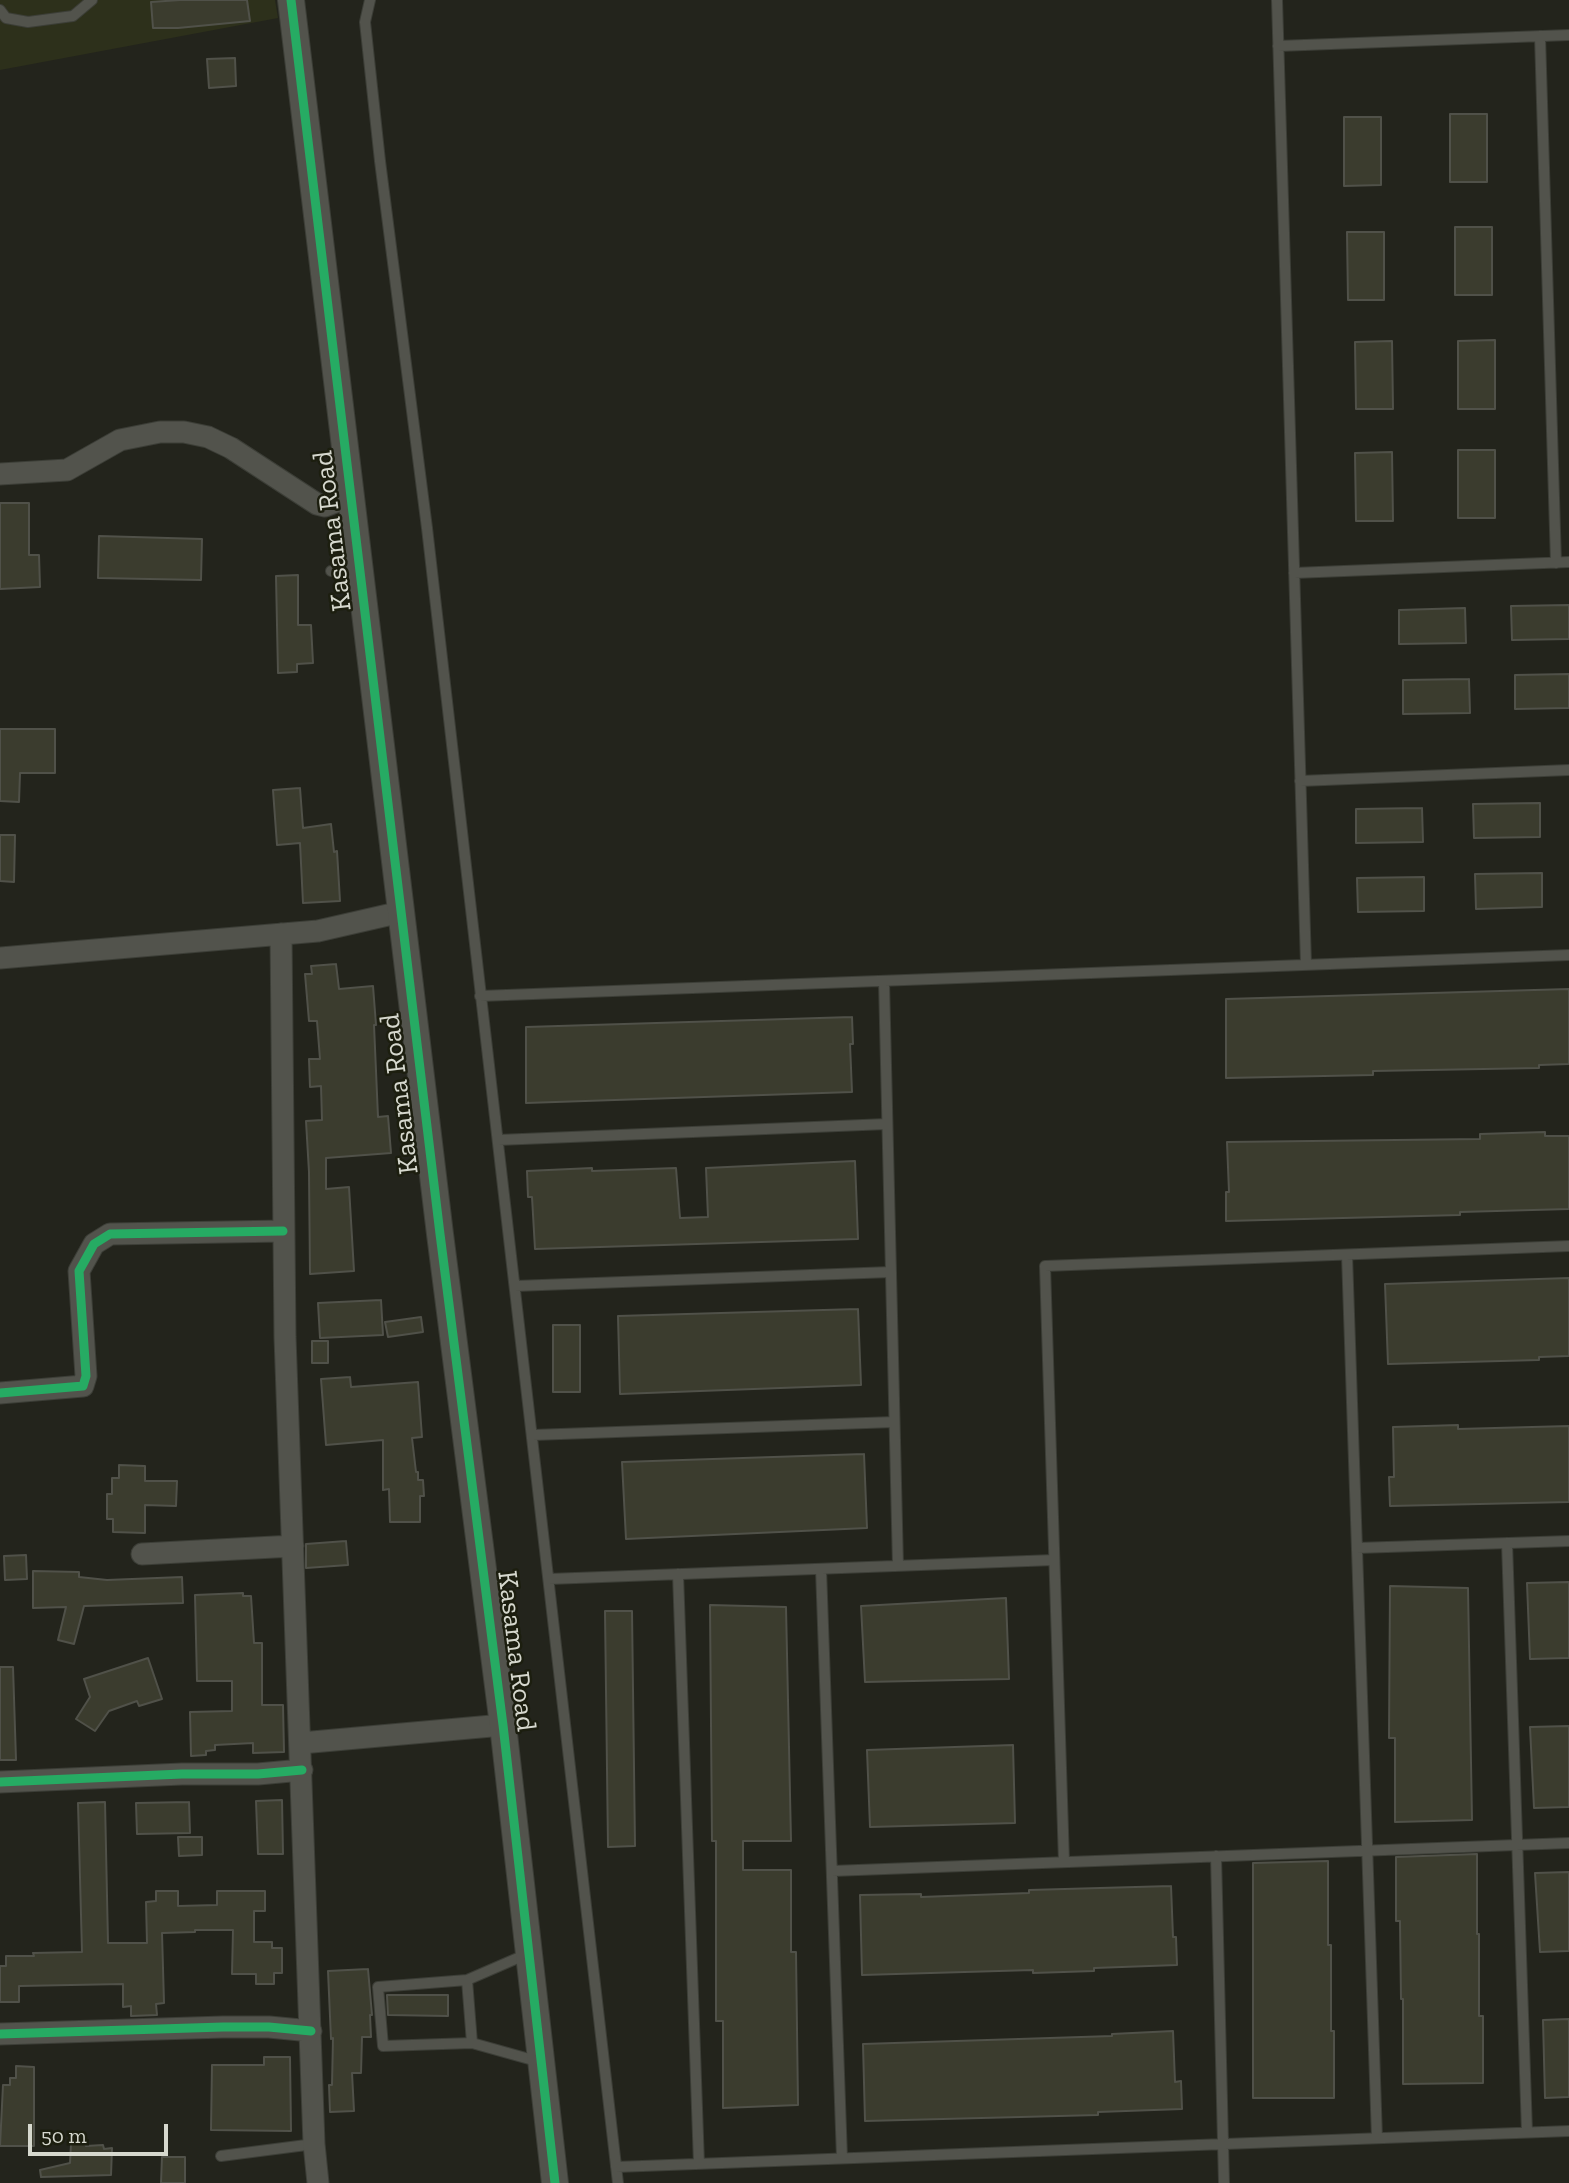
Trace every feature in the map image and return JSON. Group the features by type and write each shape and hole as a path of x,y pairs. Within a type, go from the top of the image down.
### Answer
{"street":[{"name":"Kasama Road","path":"291,0 503,1725 555,2183"},
{"path":"0,474 66,470 120,440 160,432 184,432 208,437 231,448 317,504 325,506 351,496"},
{"path":"0,958 318,931 401,912"},
{"path":"281,934 283,1231 314,2144 318,2183"},
{"path":"0,1393 83,1386 86,1376 79,1271 94,1244 110,1234 283,1231"},
{"path":"142,1554 293,1546"},
{"path":"301,1743 503,1725"},
{"path":"0,1782 258,1774 302,1770"},
{"path":"0,2034 234,2027 311,2031"}],"lane":[{"path":"0,10 6,18 28,22 73,16 92,0"},
{"path":"370,0 365,22 380,161 427,528 618,2183"},
{"path":"1277,0 1306,964"},
{"path":"1278,46 1569,35"},
{"path":"1540,36 1556,563"},
{"path":"1294,573 1569,562"},
{"path":"331,571 360,569"},
{"path":"1300,781 1569,770"},
{"path":"480,996 1569,955"},
{"path":"884,981 898,1566"},
{"path":"498,1140 887,1124"},
{"path":"1064,1862 1045,1266 1569,1246"},
{"path":"1348,1255 1377,2138"},
{"path":"515,1286 891,1272"},
{"path":"533,1435 894,1422"},
{"path":"1357,1548 1569,1541"},
{"path":"1507,1543 1527,2132"},
{"path":"549,1579 1054,1560"},
{"path":"821,1569 842,2158"},
{"path":"678,1574 699,2164"},
{"path":"832,1871 1569,1843"},
{"path":"1216,1856 1224,2183"},
{"path":"527,1954 467,1980 378,1987 383,2046 472,2043 540,2062"},
{"path":"467,1980 472,2043"},
{"path":"616,2167 1569,2131"},
{"path":"221,2157 314,2144"}],"shaded area":[{"path":"0,0 275,0 278,18 0,70"}],"building":[{"path":"247,0 250,21 153,28 151,2"},
{"path":"235,58 236,86 209,88 207,59"},
{"path":"1450,114 1487,114 1487,182 1450,182"},
{"path":"1344,117 1381,117 1381,185 1344,186"},
{"path":"1455,227 1492,227 1492,295 1455,295"},
{"path":"1347,232 1384,232 1384,300 1348,300"},
{"path":"1495,340 1495,409 1458,409 1458,341"},
{"path":"1392,341 1393,409 1356,409 1355,342"},
{"path":"1458,450 1495,450 1495,518 1458,518"},
{"path":"1392,452 1393,521 1356,521 1355,453"},
{"path":"0,503 29,503 29,555 39,555 40,587 0,589"},
{"path":"99,536 202,539 201,580 98,578"},
{"path":"298,575 298,625 311,625 313,663 297,664 297,672 278,673 276,576"},
{"path":"1569,605 1569,639 1512,640 1511,606"},
{"path":"1465,608 1466,643 1399,644 1399,610"},
{"path":"1569,674 1569,708 1515,709 1515,675"},
{"path":"1469,679 1470,713 1403,714 1403,680"},
{"path":"0,729 55,729 55,773 20,773 19,802 0,801"},
{"path":"300,788 303,828 331,824 334,852 337,851 340,901 303,903 300,843 277,845 273,790"},
{"path":"1540,803 1540,837 1474,838 1473,804"},
{"path":"1422,808 1423,842 1356,843 1356,809"},
{"path":"0,835 15,835 14,882 0,881"},
{"path":"1542,873 1542,907 1476,909 1475,874"},
{"path":"1424,877 1424,911 1358,912 1357,878"},
{"path":"336,964 339,989 373,986 378,1117 388,1116 391,1153 326,1158 326,1189 349,1187 354,1271 310,1274 306,1121 322,1120 321,1086 310,1087 309,1059 320,1059 317,1021 309,1021 305,974 312,974 311,966"},
{"path":"1569,989 1569,1064 1539,1065 1539,1068 1373,1071 1373,1075 1226,1078 1226,999"},
{"path":"852,1017 852,1092 526,1103 526,1027"},
{"path":"1545,1132 1545,1136 1569,1136 1569,1209 1460,1212 1460,1215 1226,1221 1226,1192 1229,1192 1227,1142 1480,1139 1480,1134"},
{"path":"855,1161 858,1239 535,1249 532,1197 528,1197 527,1171 676,1168 680,1218 708,1217 706,1168"},
{"path":"1569,1278 1569,1356 1539,1357 1539,1360 1388,1364 1385,1284"},
{"path":"381,1300 383,1335 320,1338 318,1303"},
{"path":"858,1309 861,1385 620,1394 618,1316"},
{"path":"421,1317 423,1332 388,1337 385,1322"},
{"path":"553,1325 580,1325 580,1392 553,1392"},
{"path":"312,1341 328,1341 328,1363 312,1363"},
{"path":"350,1377 351,1387 418,1382 422,1437 412,1438 418,1480 423,1480 424,1496 420,1496 420,1522 390,1522 389,1489 383,1490 383,1440 326,1445 321,1379"},
{"path":"1458,1425 1458,1429 1569,1426 1569,1502 1390,1506 1389,1477 1394,1477 1393,1427"},
{"path":"864,1454 867,1528 626,1539 622,1462"},
{"path":"119,1465 145,1466 145,1481 177,1481 176,1506 145,1505 145,1533 113,1532 113,1519 107,1519 107,1494 112,1494 112,1478 119,1478"},
{"path":"346,1541 348,1565 306,1568 306,1544"},
{"path":"26,1555 27,1579 5,1580 4,1556"},
{"path":"33,1571 79,1572 79,1577 107,1580 182,1577 183,1603 84,1606 74,1644 58,1640 66,1607 33,1608"},
{"path":"1569,1582 1569,1658 1530,1659 1527,1583"},
{"path":"1390,1586 1468,1588 1472,1820 1395,1822 1395,1738 1389,1738"},
{"path":"243,1593 243,1596 251,1596 254,1643 262,1643 262,1705 283,1705 284,1752 253,1753 253,1743 215,1745 215,1750 206,1751 206,1755 191,1756 190,1712 232,1711 232,1681 197,1681 195,1595"},
{"path":"1006,1598 1009,1679 865,1682 861,1606"},
{"path":"710,1605 786,1607 791,1841 743,1841 743,1870 791,1870 791,1952 796,1952 798,2105 723,2108 723,2021 716,2021 716,1841 712,1841"},
{"path":"605,1611 632,1611 635,1846 608,1847"},
{"path":"148,1658 162,1699 139,1706 137,1701 109,1711 95,1731 76,1719 90,1697 84,1679"},
{"path":"0,1667 13,1667 16,1760 0,1760"},
{"path":"1569,1726 1569,1807 1534,1808 1530,1727"},
{"path":"1013,1745 1015,1823 870,1827 867,1750"},
{"path":"282,1800 283,1854 258,1854 256,1801"},
{"path":"105,1802 108,1943 147,1943 146,1902 156,1901 156,1891 178,1891 178,1906 217,1905 217,1891 265,1891 265,1911 254,1911 254,1942 272,1942 272,1948 282,1948 282,1973 274,1973 274,1984 256,1984 256,1974 232,1974 233,1930 195,1930 162,1933 164,2003 156,2004 157,2015 131,2016 131,2006 123,2007 123,1984 19,1986 19,2002 0,2002 0,1966 6,1966 6,1956 82,1952 78,1803"},
{"path":"189,1802 190,1833 137,1834 136,1803"},
{"path":"178,1837 202,1837 202,1855 179,1856"},
{"path":"1477,1854 1479,2016 1483,2016 1483,2083 1403,2084 1403,1999 1400,1921 1396,1921 1396,1857"},
{"path":"1328,1861 1328,1945 1331,1945 1334,2098 1253,2098 1253,1863"},
{"path":"1569,1872 1569,1951 1540,1952 1535,1873"},
{"path":"1171,1886 1177,1965 1033,1973 1033,1970 862,1975 860,1895 921,1894 921,1897 1029,1893 1029,1890"},
{"path":"368,1969 371,2037 362,2037 361,2073 352,2073 354,2111 330,2112 333,2038 331,2039 328,1971"},
{"path":"387,1995 448,1995 448,2016 388,2015"},
{"path":"1569,2019 1569,2097 1545,2098 1543,2020"},
{"path":"1173,2031 1175,2082 1181,2081 1182,2109 1098,2112 1098,2115 865,2121 863,2044 1112,2036"},
{"path":"264,2057 290,2057 291,2131 211,2130 212,2065 264,2065"},
{"path":"16,2066 34,2067 34,2146 0,2146 3,2085 10,2085 10,2078 16,2078"},
{"path":"71,2144 103,2145 104,2149 112,2148 111,2175 41,2177 40,2170 70,2163"},
{"path":"162,2157 185,2157 185,2183 161,2183"}],"cycle path":[{"path":"291,0 440,1234 503,1725 555,2183"},
{"path":"0,1393 83,1386 86,1376 79,1271 94,1244 110,1234 283,1231"},
{"path":"0,1782 182,1774 258,1774 302,1770"},
{"path":"0,2034 223,2027 311,2031"}]}
